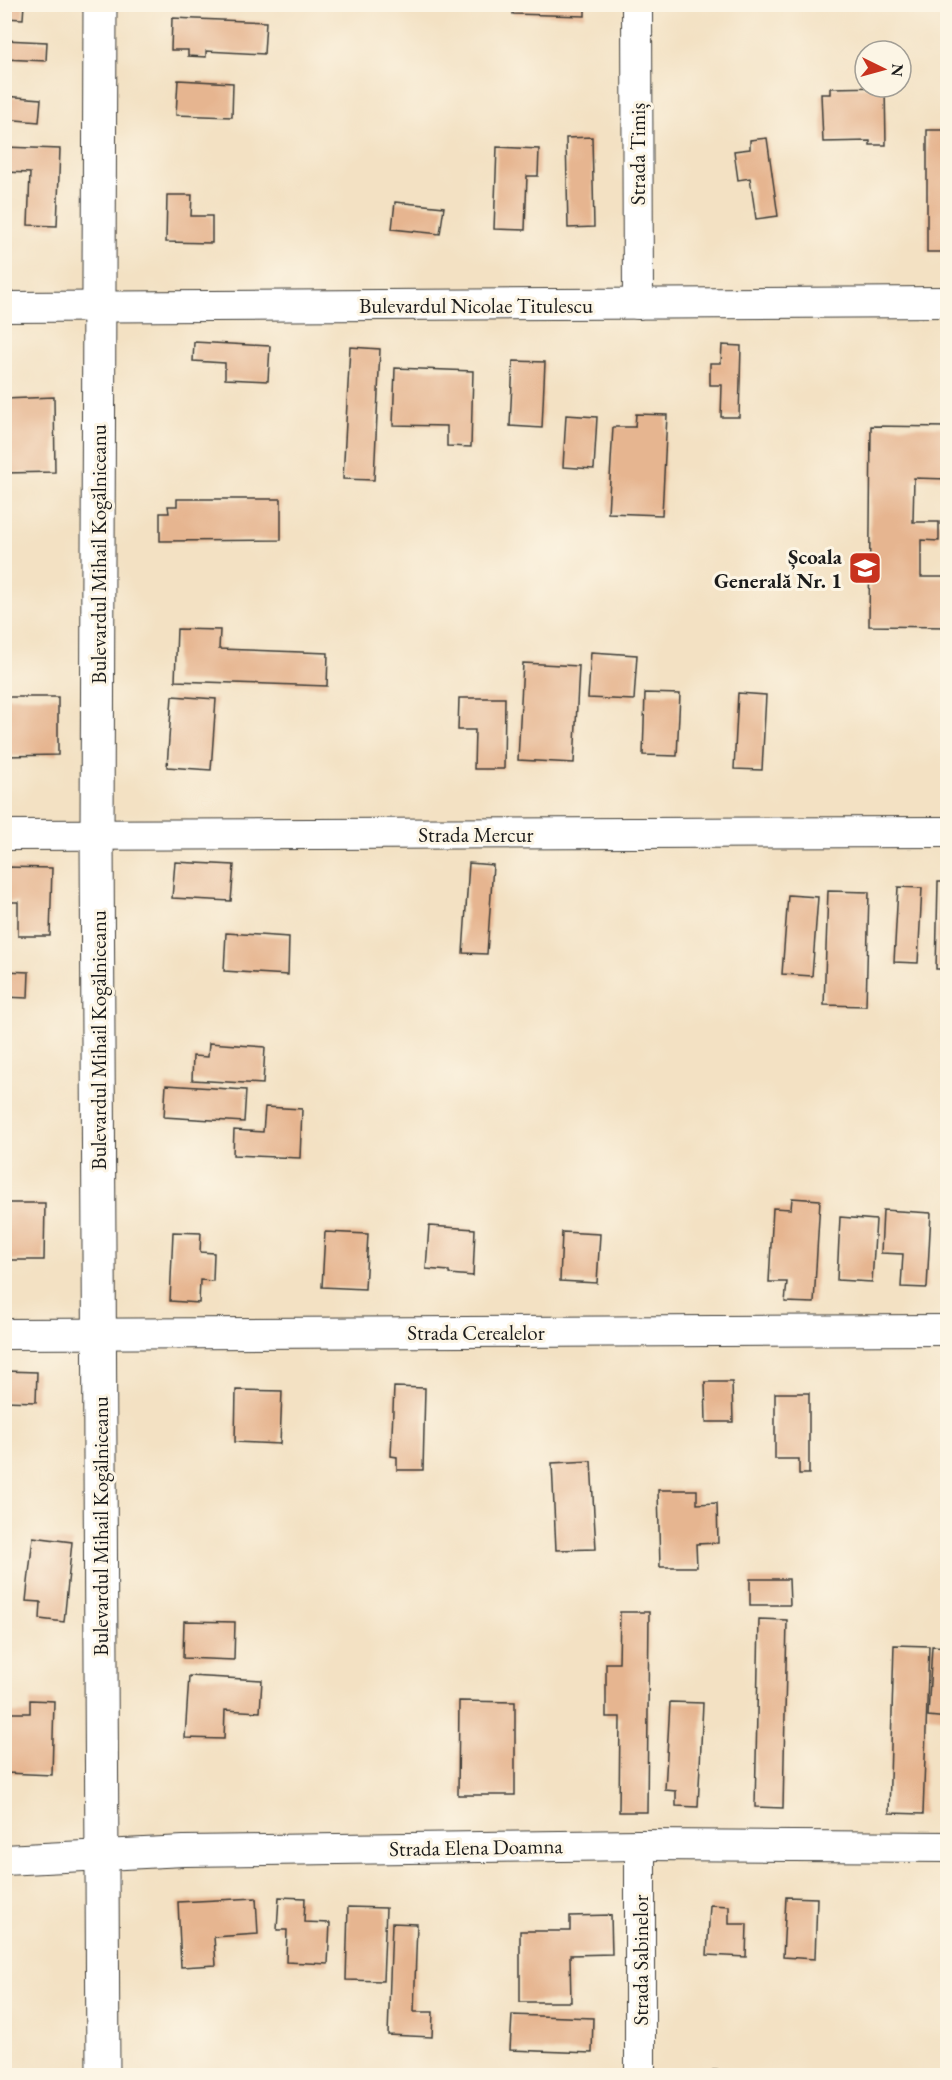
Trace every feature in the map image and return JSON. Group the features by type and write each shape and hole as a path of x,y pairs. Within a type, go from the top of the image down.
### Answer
{"main road":[{"name":"Bulevardul Mihail Kogălniceanu","path":"100,4 97,835 103,2076"}],"street":[{"name":"Strada Timiș","path":"637,4 638,304"},
{"name":"Bulevardul Nicolae Titulescu","path":"4,307 948,302"},
{"name":"Strada Mercur","path":"4,835 948,832"},
{"name":"Strada Cerealelor","path":"4,1334 948,1330"},
{"name":"Strada Elena Doamna","path":"4,1860 184,1851 640,1845 948,1847"},
{"name":"Strada Sabinelor","path":"640,1845 640,2076"}],"building":[{"path":"4,4 24,4 23,19 4,18"},
{"path":"513,4 585,4 585,16 513,14"},
{"path":"172,18 266,22 264,54 206,51 206,57 188,56 188,50 171,50"},
{"path":"4,40 47,42 46,61 4,59"},
{"path":"178,80 233,83 232,117 176,115"},
{"path":"830,88 853,88 853,99 885,99 886,145 870,145 870,141 823,142 821,94 830,94"},
{"path":"4,96 41,99 39,122 4,119"},
{"path":"927,130 948,130 948,252 927,252"},
{"path":"592,137 594,227 568,228 566,138"},
{"path":"767,138 778,216 756,219 750,178 738,180 734,151 750,149 750,140"},
{"path":"4,147 60,149 57,226 28,225 30,173 4,172"},
{"path":"497,147 539,149 538,176 527,176 525,230 494,229"},
{"path":"167,195 192,195 191,216 212,216 212,243 166,242"},
{"path":"395,202 444,207 440,234 392,229"},
{"path":"4,228 8,228 6,256 4,256"},
{"path":"194,342 270,346 268,381 225,379 225,363 193,361"},
{"path":"722,345 741,346 739,417 721,417 722,385 710,385 710,363 721,363"},
{"path":"350,347 380,349 374,480 343,479"},
{"path":"513,361 545,362 542,428 510,426"},
{"path":"395,368 473,371 471,447 447,446 447,426 393,425"},
{"path":"54,397 55,472 4,473 4,399"},
{"path":"636,414 667,415 662,515 608,513 613,427 635,427"},
{"path":"566,415 597,417 594,469 563,467"},
{"path":"871,426 948,427 948,479 914,478 913,522 939,522 939,541 921,540 921,577 948,577 948,627 869,626"},
{"path":"177,499 281,499 281,540 160,541 160,513 169,513 168,506 177,506"},
{"path":"177,629 220,630 219,649 328,653 327,686 175,681"},
{"path":"591,652 637,655 634,700 588,698"},
{"path":"523,663 579,666 574,763 518,760"},
{"path":"645,693 680,694 677,756 643,755"},
{"path":"738,693 766,695 762,770 734,769"},
{"path":"172,696 216,699 211,770 167,767"},
{"path":"4,697 58,697 58,755 5,756"},
{"path":"459,698 505,698 504,769 474,769 475,730 458,730"},
{"path":"175,862 234,865 231,901 172,898"},
{"path":"469,863 493,865 487,954 463,953"},
{"path":"4,867 52,868 50,936 18,936 18,902 4,902"},
{"path":"938,882 948,882 948,969 936,969"},
{"path":"898,887 922,888 918,963 894,962"},
{"path":"828,891 869,892 866,1006 824,1005"},
{"path":"788,895 818,897 812,976 782,974"},
{"path":"226,933 289,937 288,975 224,971"},
{"path":"4,971 29,972 28,998 4,997"},
{"path":"209,1043 265,1047 263,1084 192,1080 193,1056 208,1057"},
{"path":"166,1085 246,1090 244,1122 164,1117"},
{"path":"265,1107 302,1109 300,1158 233,1155 234,1130 263,1132"},
{"path":"792,1198 820,1200 814,1303 785,1302 787,1282 769,1282 773,1208 791,1209"},
{"path":"4,1203 45,1203 44,1260 4,1260"},
{"path":"883,1210 931,1213 927,1288 901,1287 903,1254 881,1253"},
{"path":"840,1217 876,1220 872,1282 837,1280"},
{"path":"429,1226 475,1229 473,1276 426,1269"},
{"path":"173,1232 201,1233 200,1252 214,1253 213,1281 200,1280 199,1303 170,1301"},
{"path":"325,1232 368,1234 365,1289 322,1287"},
{"path":"562,1232 600,1234 597,1283 560,1281"},
{"path":"4,1371 37,1372 36,1402 4,1401"},
{"path":"705,1382 732,1382 733,1422 706,1422"},
{"path":"394,1387 425,1388 423,1470 397,1470 397,1457 391,1456"},
{"path":"236,1390 282,1391 280,1444 235,1442"},
{"path":"775,1393 809,1393 809,1474 799,1474 799,1459 775,1459"},
{"path":"591,1461 596,1549 556,1550 552,1463"},
{"path":"658,1490 697,1490 697,1504 717,1503 718,1543 696,1544 697,1567 660,1567"},
{"path":"33,1537 72,1542 64,1622 40,1619 41,1602 26,1601"},
{"path":"750,1579 789,1579 790,1605 750,1605"},
{"path":"620,1612 649,1612 647,1812 619,1812 620,1717 606,1717 606,1663 619,1663"},
{"path":"759,1619 787,1620 783,1808 755,1807"},
{"path":"184,1621 235,1622 234,1660 183,1658"},
{"path":"894,1645 929,1646 923,1814 889,1813"},
{"path":"932,1646 948,1647 948,1718 928,1716"},
{"path":"189,1676 262,1680 260,1712 225,1710 224,1739 185,1738"},
{"path":"30,1700 54,1701 52,1775 6,1773 8,1713 30,1713"},
{"path":"459,1701 515,1702 515,1795 458,1795"},
{"path":"670,1702 703,1703 698,1807 676,1806 676,1791 665,1790"},
{"path":"279,1897 305,1898 304,1922 330,1923 328,1964 286,1962 287,1930 277,1930"},
{"path":"786,1897 817,1898 815,1959 783,1957"},
{"path":"256,1898 258,1934 214,1937 216,1965 181,1967 178,1902"},
{"path":"710,1905 729,1906 729,1924 747,1924 746,1957 707,1955"},
{"path":"348,1907 386,1908 383,1981 346,1980"},
{"path":"611,1915 612,1954 570,1955 571,2002 520,2002 520,1931 570,1931 570,1916"},
{"path":"392,1923 417,1924 414,2012 433,2012 432,2037 388,2035"},
{"path":"512,2015 593,2018 592,2053 510,2050"},
{"path":"713,2070 770,2074 770,2076 713,2076"}],"place":[{"name":"Școala Generală Nr. 1","path":"865,568"}]}
